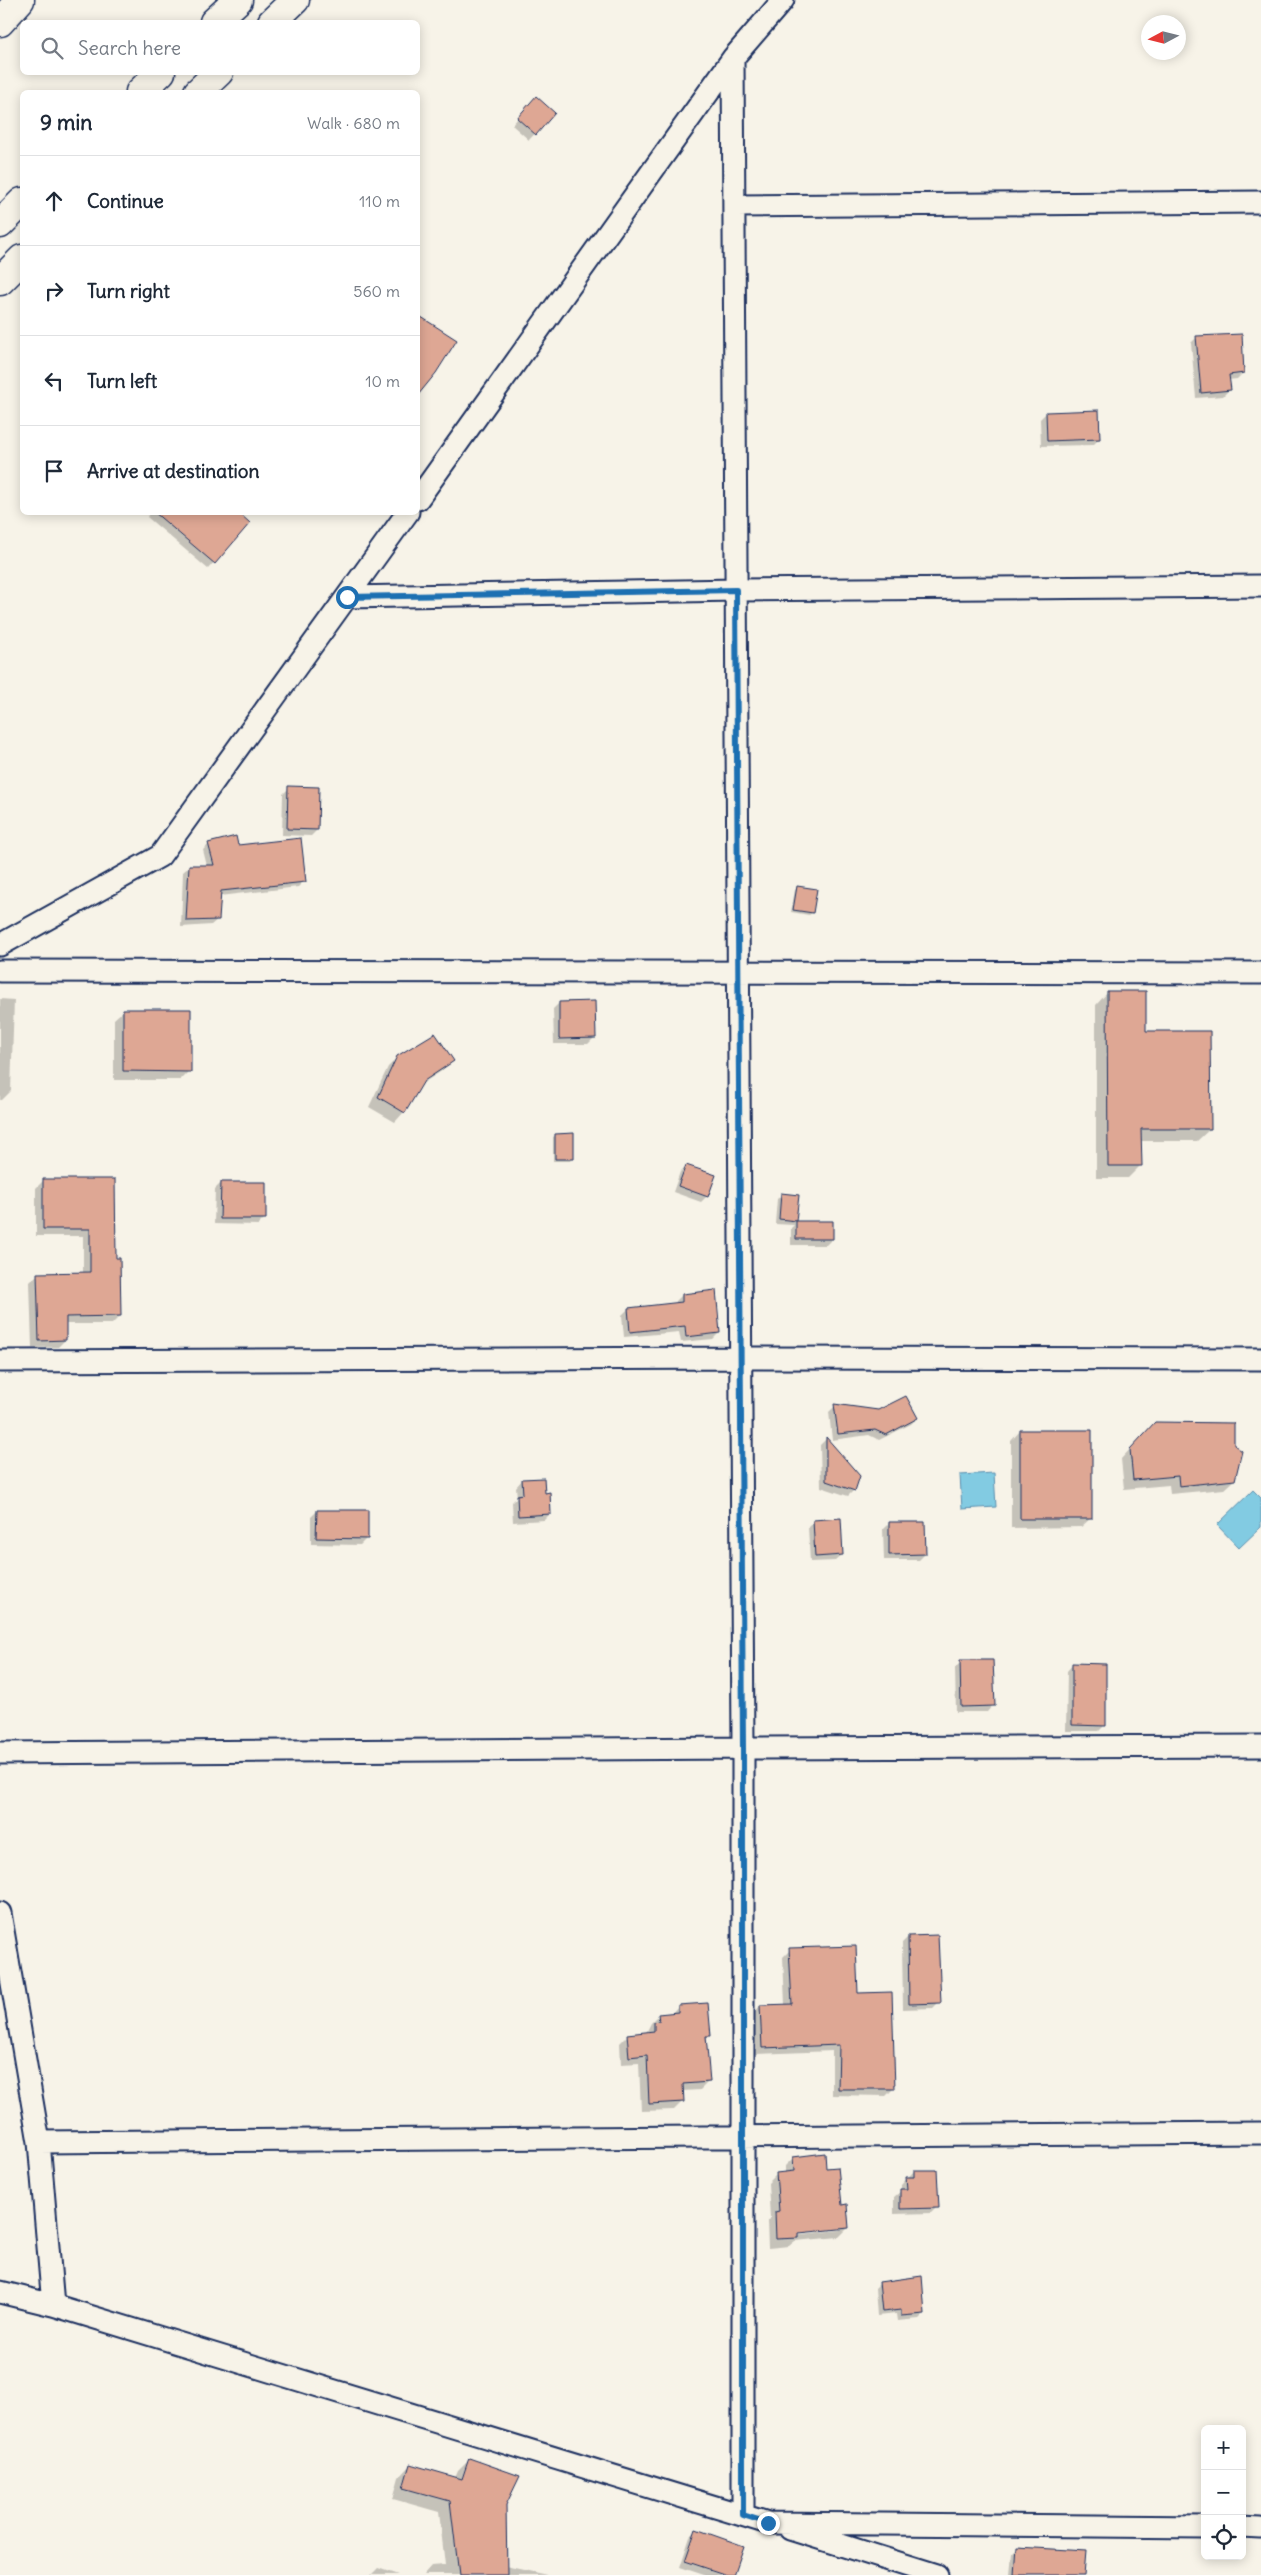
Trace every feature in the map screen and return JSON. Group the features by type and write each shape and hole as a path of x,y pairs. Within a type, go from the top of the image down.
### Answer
{"main road":[{"path":"0,22 20,0"},
{"path":"216,20 238,0"},
{"path":"274,20 295,0"},
{"path":"142,90 158,75"},
{"path":"200,90 216,75"},
{"path":"0,224 20,204"},
{"path":"0,281 20,261"}],"street":[{"path":"420,496 733,58 783,0"},
{"path":"733,58 743,1748 743,2515"},
{"path":"734,206 1261,202"},
{"path":"0,945 160,856 406,515"},
{"path":"347,597 736,590 1261,586"},
{"path":"0,971 1261,973"},
{"path":"0,1361 741,1358 1261,1359"},
{"path":"0,1753 1261,1746"},
{"path":"0,1913 39,2142 53,2305"},
{"path":"39,2142 1261,2133"},
{"path":"0,2292 53,2305 937,2575"},
{"path":"768,2523 1201,2527"},
{"path":"1246,2528 1261,2528"}],"water":[{"path":"994,1473 996,1507 962,1509 960,1475"},
{"path":"1253,1490 1261,1498 1261,1527 1239,1548 1217,1525"}],"building":[{"path":"536,96 555,113 536,135 517,118"},
{"path":"420,316 457,340 436,373 420,393"},
{"path":"1242,334 1244,373 1229,375 1231,390 1201,393 1196,336"},
{"path":"1099,410 1100,439 1047,441 1046,412"},
{"path":"158,515 241,515 250,523 215,564"},
{"path":"288,786 319,787 318,830 287,829"},
{"path":"236,836 238,845 301,838 306,882 221,891 219,920 186,921 189,865 214,865 208,843"},
{"path":"797,886 817,889 813,913 793,910"},
{"path":"1107,991 1146,991 1146,1031 1210,1031 1211,1129 1141,1129 1142,1166 1108,1166"},
{"path":"595,1001 596,1038 559,1039 559,1002"},
{"path":"123,1009 191,1009 191,1072 123,1071"},
{"path":"435,1033 454,1061 424,1081 405,1113 378,1097 397,1056"},
{"path":"574,1133 574,1159 555,1159 555,1134"},
{"path":"686,1165 716,1175 708,1197 678,1186"},
{"path":"43,1179 115,1179 116,1258 120,1258 121,1316 66,1317 66,1340 39,1341 37,1273 90,1272 90,1229 43,1229"},
{"path":"221,1182 266,1182 266,1219 220,1219"},
{"path":"781,1193 799,1195 796,1221 779,1219"},
{"path":"796,1221 833,1221 833,1239 796,1239"},
{"path":"716,1290 720,1333 686,1337 685,1326 630,1332 628,1308 682,1302 682,1294"},
{"path":"906,1396 918,1418 886,1435 875,1430 838,1434 834,1404 878,1410"},
{"path":"1155,1422 1234,1423 1234,1445 1242,1451 1235,1480 1179,1486 1178,1476 1133,1480 1130,1449"},
{"path":"1020,1430 1092,1430 1092,1519 1020,1519"},
{"path":"826,1437 860,1476 855,1491 826,1481"},
{"path":"544,1478 545,1493 550,1492 551,1514 518,1516 517,1495 523,1494 522,1479"},
{"path":"317,1510 368,1510 368,1539 316,1538"},
{"path":"841,1518 843,1555 815,1557 813,1520"},
{"path":"889,1522 925,1522 926,1554 889,1555"},
{"path":"960,1660 993,1660 995,1706 961,1707"},
{"path":"1072,1663 1106,1664 1106,1726 1072,1725"},
{"path":"938,1935 941,2003 909,2004 908,1936"},
{"path":"856,1946 858,1993 892,1992 895,2089 838,2089 839,2045 762,2048 760,2005 792,2004 789,1948"},
{"path":"708,2003 711,2036 706,2036 710,2082 683,2084 684,2102 649,2104 647,2055 629,2057 627,2034 654,2031 654,2022 659,2021 658,2014 678,2012 678,2005"},
{"path":"825,2153 826,2168 838,2167 842,2205 847,2204 849,2228 799,2233 799,2238 776,2239 775,2212 779,2211 776,2173 794,2171 793,2157"},
{"path":"914,2170 937,2170 939,2208 900,2209 900,2189 907,2189 906,2177 914,2177"},
{"path":"922,2276 925,2314 901,2316 901,2310 882,2312 879,2282"},
{"path":"469,2458 520,2476 506,2505 507,2575 459,2575 450,2501 403,2488 410,2464 462,2479"},
{"path":"696,2529 744,2546 734,2575 727,2575 685,2561"},
{"path":"1017,2547 1086,2551 1084,2575 1015,2575"}],"route":[{"path":"347,597 736,590 743,1748 743,2515 768,2523"}]}
